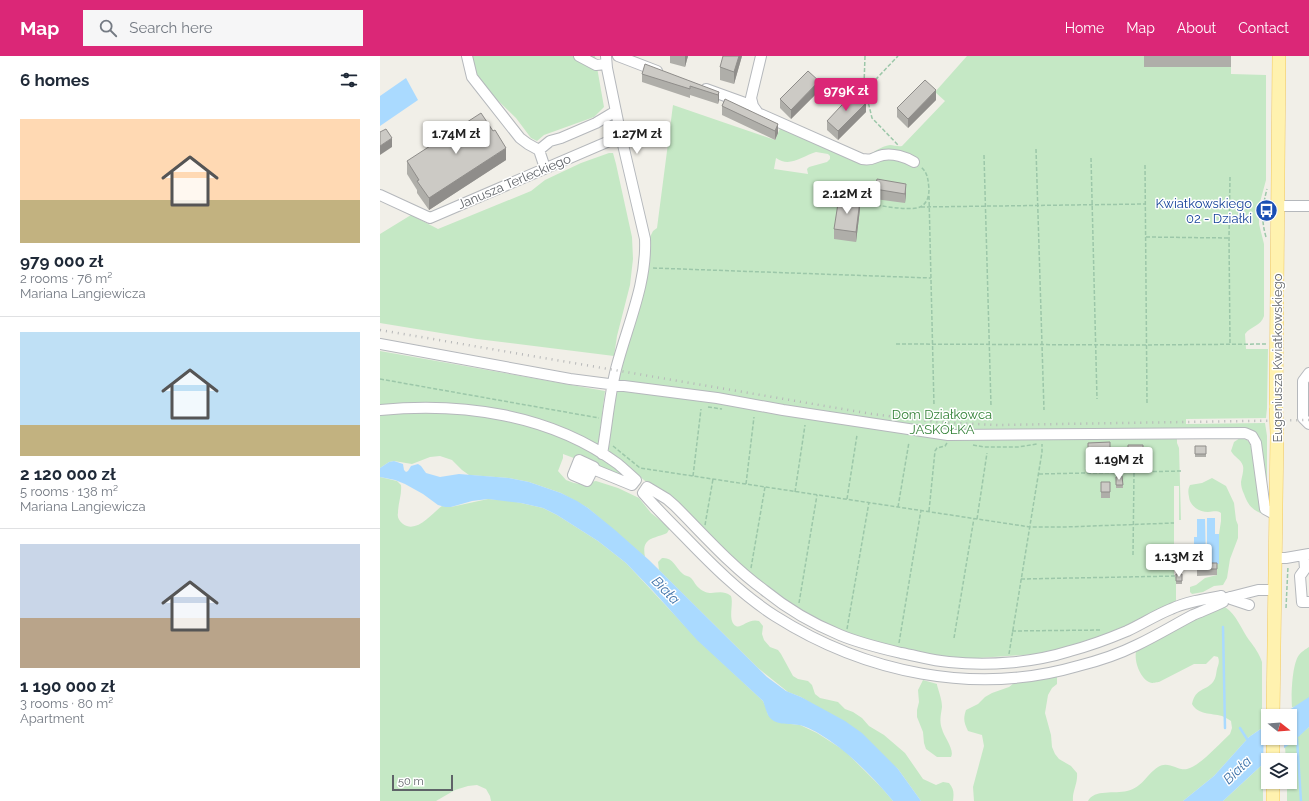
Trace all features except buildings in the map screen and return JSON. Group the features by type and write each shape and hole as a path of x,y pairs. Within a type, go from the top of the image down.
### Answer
{"main road":[{"name":"Eugeniusza Kwiatkowskiego","path":"1273,709 1277,434 1279,56"},
{"path":"1273,789 1273,801"}],"street":[{"path":"467,56 472,77 520,138 539,150 545,168"},
{"path":"579,56 596,65 606,60 621,136 641,219 646,254 645,268 640,290 616,370 602,454"},
{"path":"618,56 668,75"},
{"path":"761,56 751,98 753,106 758,113 862,159 870,160 882,155 891,154 901,156 914,162"},
{"path":"696,85 753,106"},
{"path":"539,150 550,140 561,138 596,123 616,111"},
{"name":"Janusza Terleckiego","path":"380,195 430,218 621,136"},
{"path":"1278,206 1309,206"},
{"path":"380,344 570,379 718,398 948,435 1245,433 1252,436 1256,443 1265,509 1276,514"},
{"path":"1309,373 1302,381 1303,418 1309,424"},
{"path":"380,410 446,408 474,410 506,416 559,432 581,441 618,464 636,480 632,481 632,485 593,469 577,471"},
{"path":"632,481 646,491"},
{"path":"1249,605 1231,599 1224,599 1221,596 1197,601 1171,609 1129,630 1102,641 1068,652 1047,656 1010,662 974,663 949,662 929,659 887,650 840,635 794,611 738,569 667,499 647,487 646,491 643,493 710,563 749,597 775,616 813,638 846,653 924,675 950,678 1006,678 1038,675 1078,667 1137,645 1193,615 1223,602 1224,599 1258,590 1274,590"},
{"path":"1275,558 1306,555 1307,569 1300,576 1302,602 1309,602"}],"path":[{"path":"865,56 864,85 872,118 901,148"},
{"path":"859,97 898,56"},
{"path":"1036,149 1044,410"},
{"path":"984,155 991,406"},
{"path":"1091,158 1097,399"},
{"path":"914,162 927,174 929,194 934,406"},
{"path":"1145,165 1147,404"},
{"path":"1230,177 1228,238 1230,344"},
{"path":"921,207 926,202 929,194"},
{"path":"858,202 911,209 921,207 1146,204"},
{"path":"1146,237 1228,238"},
{"path":"645,268 931,278"},
{"path":"896,344 1277,344"},
{"path":"380,379 607,420"},
{"path":"693,476 701,409"},
{"path":"746,484 754,417"},
{"path":"795,492 805,425"},
{"path":"847,499 857,435"},
{"path":"929,511 935,451 937,448 945,446 948,442 948,435"},
{"path":"898,507 909,442"},
{"path":"613,446 640,468 1030,526 1065,527 1174,523"},
{"path":"1144,451 1144,471"},
{"path":"1008,659 1042,452"},
{"path":"954,638 987,453"},
{"path":"1117,472 1117,457 1132,456"},
{"path":"1089,458 1089,472"},
{"path":"1107,459 1107,472"},
{"path":"1038,474 1182,471"},
{"path":"1133,555 1134,472"},
{"path":"704,529 713,479"},
{"path":"751,570 765,487"},
{"path":"798,605 817,495"},
{"path":"846,633 869,502"},
{"path":"898,648 921,510"},
{"path":"1021,579 1183,576"},
{"path":"1012,631 1107,630"}],"green space":[{"path":"469,56 595,56 604,107 594,117 544,135 537,141 531,138 516,118 473,76"},
{"name":"Dom Działkowca JASKÓŁKA","path":"967,56 1144,56 1144,67 1231,67 1231,74 1266,75 1266,180 1259,206 1259,224 1264,244 1264,316 1261,322 1245,334 1246,349 1268,349 1266,418 1186,419 1186,424 1265,423 1267,436 1267,499 1255,436 1177,438 1179,448 1181,520 1179,520 1179,486 1174,486 1174,577 1176,577 1176,603 1106,636 1051,653 950,660 882,646 828,627 756,582 655,489 623,463 608,454 618,373 622,370 619,369 649,239 653,231 657,228 673,105 775,140 782,124 866,156 880,148 890,145 902,146 945,101 935,92","holes":["816,152 828,154 830,159 827,162 809,167 807,169 808,174 774,169 776,158 781,161 791,162"]},
{"path":"613,153 616,164 632,237 633,259 630,285 617,336 614,356 477,339 380,323 380,234 411,215 438,229 531,191 545,180 581,163"},
{"path":"380,351 605,391 598,447 530,419 380,407"},
{"path":"436,409 525,423 573,441 605,458 633,480 563,454 558,471 566,480 580,484 596,481 618,488 639,498 651,513 670,528 667,533 647,542 644,550 645,557 588,508 561,493 529,482 509,478 469,475 452,460 440,456 430,457 412,464 394,461 389,462 380,468 380,412"},
{"path":"1240,438 1247,440 1252,446 1263,514 1251,507 1242,490 1241,482 1243,466 1231,451 1234,442"},
{"path":"380,477 397,481 401,485 398,516 403,524 408,526 419,525 442,506 451,507 488,499 512,501 543,508 557,515 598,541 626,563 699,641 763,701 768,715 791,724 800,725 817,733 845,751 893,801 491,801 486,789 477,785 455,790 436,801 380,801"},
{"path":"1212,478 1226,486 1234,503 1238,525 1238,538 1230,559 1227,578 1223,585 1214,586 1203,592 1192,594 1190,592 1190,587 1196,585 1205,578 1217,575 1217,564 1219,564 1221,513 1216,511 1205,512 1198,510 1191,503 1188,494 1190,485 1202,483"},
{"path":"662,558 669,559 683,574 691,578 703,591 707,593 723,592 731,596 731,616 733,624 738,627 751,621 759,621 763,626 762,634 764,640 770,647 778,650 793,676 798,679 808,681 812,685 815,694 820,698 838,702 845,709 862,718 869,726 884,735 905,753 923,779 936,785 943,782 949,783 953,791 953,801 921,801 898,769 818,708 801,697 788,692 758,668 659,570 658,562"},
{"path":"1225,607 1236,618 1260,656 1262,662 1261,729 1249,737 1214,776 1183,801 1088,801 1091,797 1100,793 1122,792 1137,787 1154,770 1162,765 1169,765 1180,769 1192,767 1204,759 1230,734 1232,728 1231,721 1222,716 1201,712 1192,704 1198,692 1210,685 1214,680 1219,663 1218,657 1214,656 1206,664 1194,664 1159,682 1152,683 1145,679 1137,666 1136,652 1200,614"},
{"path":"1309,647 1309,706 1292,707 1293,673 1295,665 1299,655"},
{"path":"1057,676 1057,684 1052,688 1048,695 1045,713 1051,735 1052,747 1055,754 1059,759 1071,766 1077,773 1073,801 974,801 973,787 984,746 982,735 968,731 964,721 966,710 978,704 985,697 1009,687 1018,680"},
{"path":"923,680 937,684 942,704 940,718 941,726 952,751 951,757 937,757 926,749 923,732 917,717 919,702 918,690"},
{"path":"1309,727 1309,801 1287,801 1287,789 1297,789 1297,753 1285,753 1285,747 1287,745 1297,745 1297,737"},
{"path":"1261,766 1261,789 1263,789 1263,801 1223,801"}],"water":[{"path":"406,78 418,100 380,126 380,96"},
{"name":"Biała","path":"394,461 403,464 406,472 411,466 418,464 426,473 440,477 459,474 509,478 529,482 561,493 588,508 649,560 767,677 786,691 801,697 845,721 862,733 898,769 921,801 893,801 858,764 829,740 806,727 782,723 771,719 767,713 763,701 697,640 626,563 598,541 557,515 543,508 521,503 488,499 472,501 451,507 438,505 423,494 405,484 380,477 380,468 389,462"},
{"path":"1207,518 1215,518 1215,534 1219,534 1219,564 1207,564"},
{"path":"1197,519 1205,519 1206,564 1194,564 1194,537 1197,537"},
{"path":"1309,697 1309,727 1297,738 1297,709 1291,709"},
{"name":"Biała","path":"1261,729 1261,745 1289,745 1278,753 1261,753 1261,766 1223,801 1183,801 1214,776 1249,737"}],"pier":[{"path":"1264,745 1284,745 1284,751 1281,753 1263,753"}],"waterway":[{"path":"1223,627 1225,728"},
{"path":"1240,728 1247,739"},
{"path":"1297,739 1301,801"}],"railway":[{"path":"380,330 872,414 936,422 997,425 1309,420"}],"place":[{"name":"Kwiatkowskiego 02 - Działki","path":"1267,210"}]}
